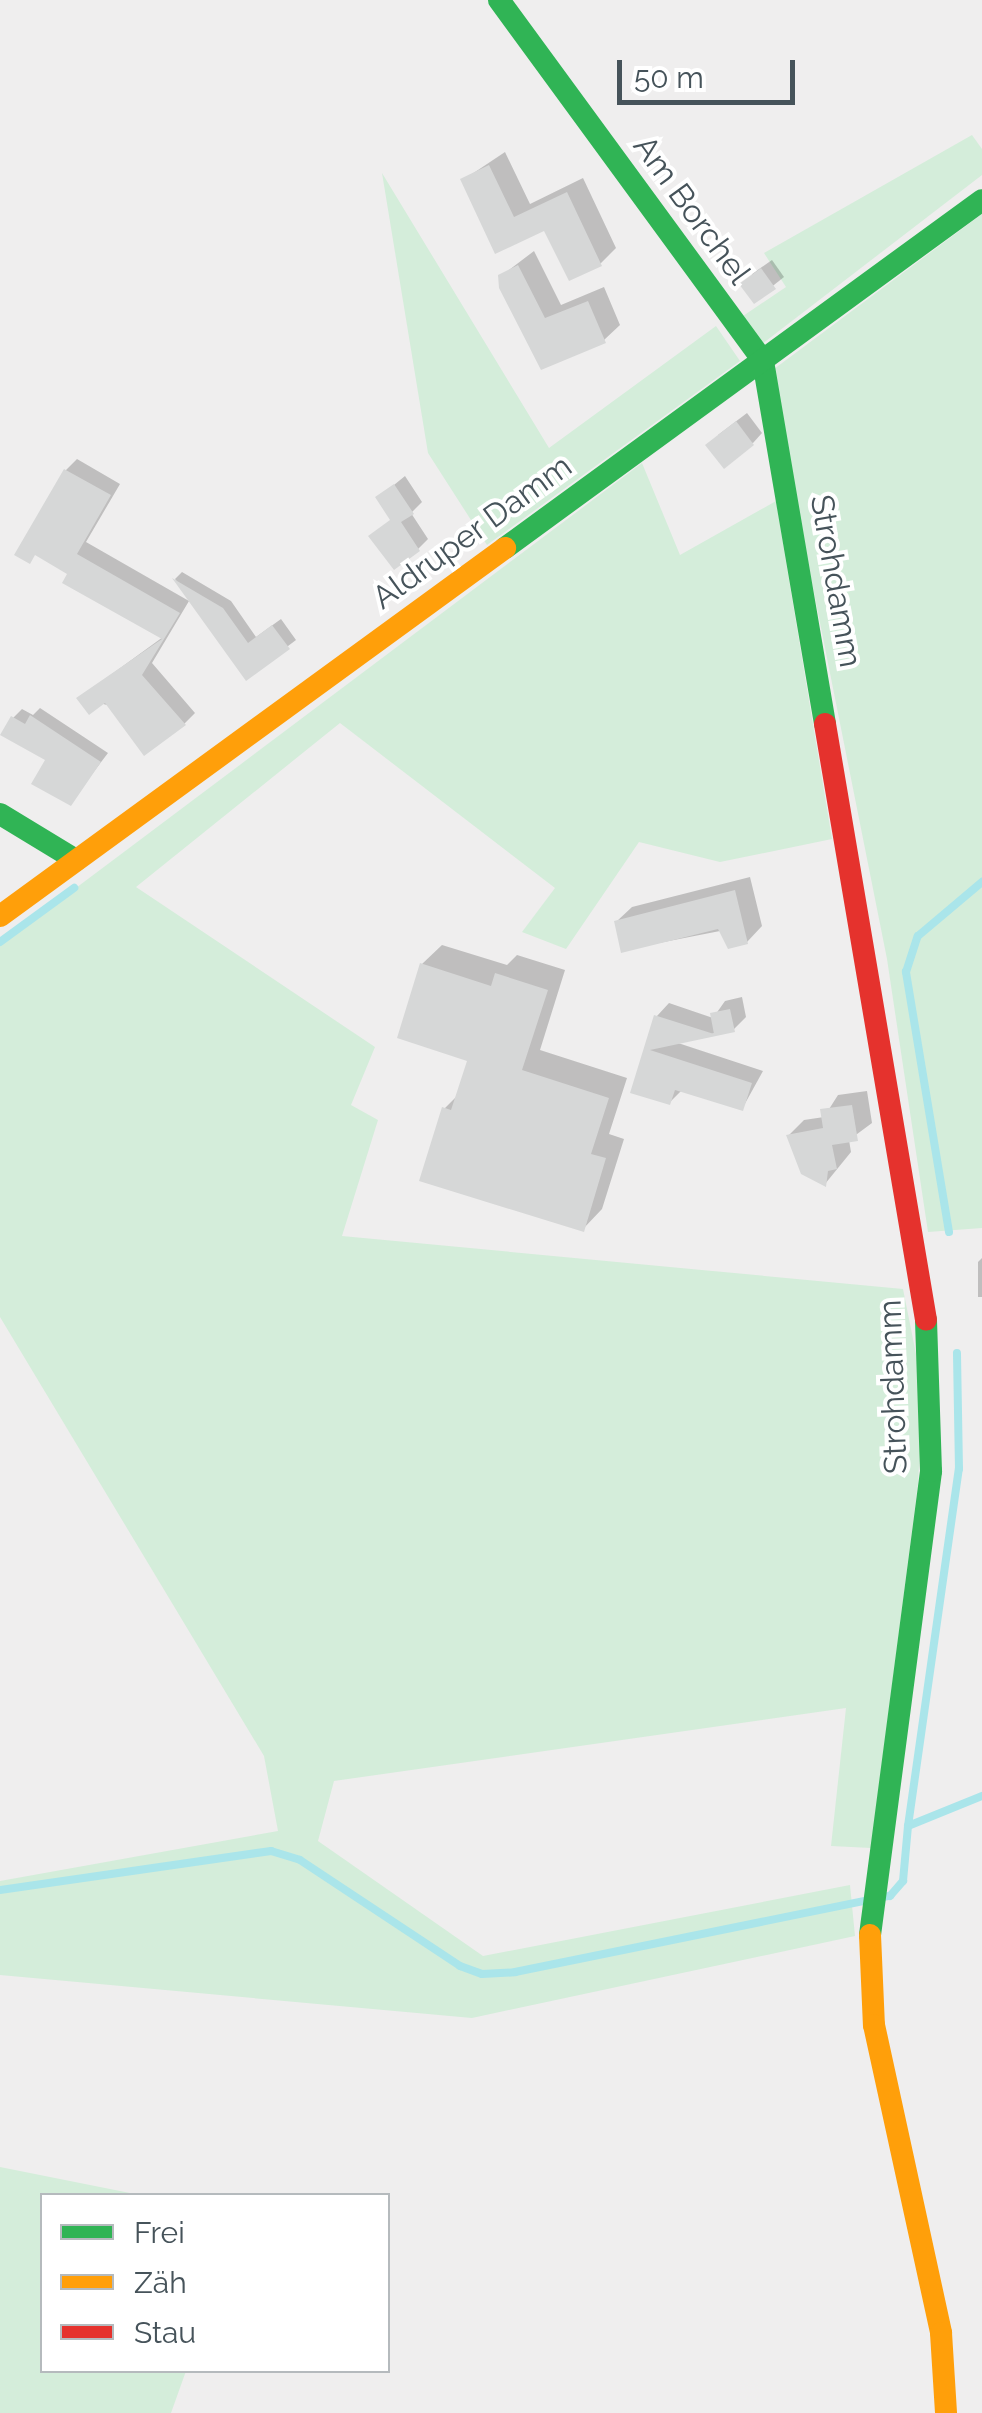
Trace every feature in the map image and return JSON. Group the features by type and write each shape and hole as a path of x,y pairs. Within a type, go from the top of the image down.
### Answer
{"street":[{"name":"Am Borchel","path":"499,0 763,361"},
{"name":"Aldruper Damm","path":"0,916 982,200"},
{"name":"Strohdamm","path":"763,361 928,1330 931,1471 916,1610 869,1884 869,1916 874,2024 942,2333 946,2413"},
{"path":"0,814 76,860"}],"green space":[{"path":"972,135 982,149 982,175 762,344 743,316 786,287 764,253"},
{"path":"382,173 549,448 716,326 740,361 487,545 428,453"},
{"path":"982,214 982,1228 928,1232 887,959 770,372"},
{"path":"642,463 680,555 776,501 832,839 720,862 639,842 566,949 522,932 555,888 340,723 136,887 375,1047 351,1105 378,1120 342,1236 903,1289 923,1389 918,1484 871,1848 831,1846 846,1708 334,1781 318,1841 483,1956 850,1885 855,1936 472,2018 0,1975 0,1881 278,1831 264,1756 0,1317 0,945"},
{"path":"0,2167 130,2193 40,2193 40,2373 185,2373 171,2413 0,2413"}],"building":[{"path":"489,165 514,217 567,192 602,266 569,281 544,231 495,254 460,179"},
{"path":"518,265 545,318 588,301 606,343 541,370 499,288 498,275"},
{"path":"761,268 776,289 754,304 739,284"},
{"path":"736,421 754,445 724,469 705,445"},
{"path":"64,469 111,495 77,554 180,613 142,675 186,725 144,756 105,703 89,715 76,698 162,639 62,583 67,574 35,555 30,564 14,555"},
{"path":"394,484 414,514 401,522 420,551 394,570 368,536 390,520 375,497"},
{"path":"172,578 223,608 248,643 272,625 290,649 246,681"},
{"path":"30,715 101,762 71,806 31,784 45,760 0,735 11,716 25,724"},
{"path":"735,890 748,944 728,949 718,929 621,953 614,921"},
{"path":"420,963 491,986 495,973 548,990 522,1070 609,1098 591,1154 606,1158 584,1232 419,1181 442,1107 451,1110 467,1061 397,1038"},
{"path":"730,1009 735,1032 650,1050 752,1083 743,1111 675,1090 670,1105 630,1093 654,1015 714,1034 710,1013"},
{"path":"852,1105 858,1141 832,1145 837,1169 828,1171 826,1187 801,1174 786,1135 823,1128 820,1109"}],"waterway":[{"path":"949,1232 906,972 918,936 982,882"},
{"path":"0,942 74,888"},
{"path":"908,1826 959,1469 957,1353"},
{"path":"0,1890 271,1851 300,1860 460,1966 482,1974 515,1972 890,1896 903,1881 908,1826 982,1796"}],"traffic: fast":[{"path":"499,0 763,361 825,724"},
{"path":"505,548 982,200"},
{"path":"0,814 76,860"},
{"path":"870,1935 931,1471 926,1320"}],"traffic: slow":[{"path":"0,916 505,548"},
{"path":"870,1935 874,2025 941,2333 946,2413"}],"traffic: jam":[{"path":"825,724 926,1320"}]}
